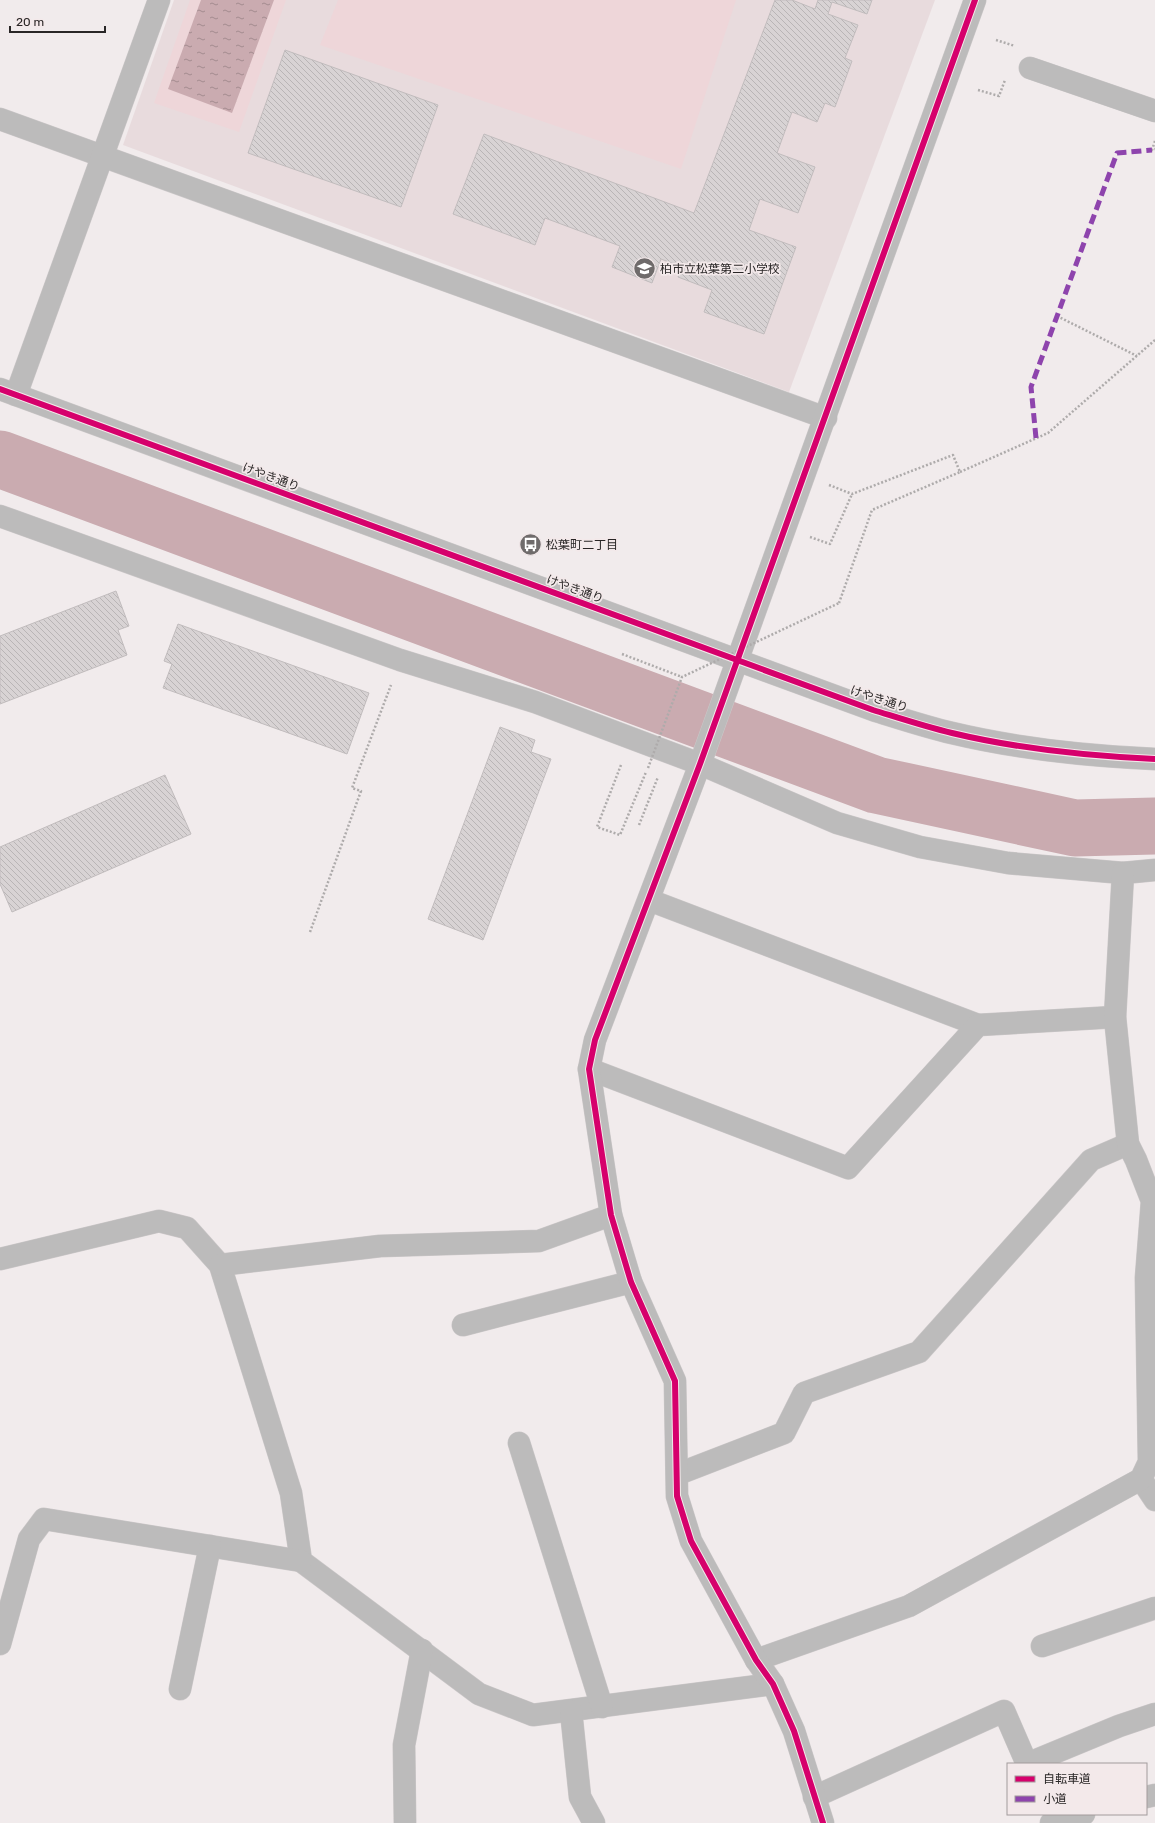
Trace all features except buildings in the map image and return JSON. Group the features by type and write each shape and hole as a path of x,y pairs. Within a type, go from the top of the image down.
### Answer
{"street":[{"path":"8,392 103,156 159,0"},
{"path":"823,1823 794,1731 773,1684 756,1660 691,1541 677,1496 678,1474 675,1381 631,1282 611,1215 589,1069 595,1040 703,757 975,0"},
{"path":"1030,68 1155,111"},
{"path":"0,119 826,418"},
{"name":"けやき通り","path":"8,392 873,710 952,733 1020,747 1100,756 1155,759"},
{"path":"0,516 400,660 703,757 838,822 920,847 1008,863 1123,873 1155,870"},
{"path":"756,1660 909,1606 1141,1479 1148,1462 1152,1419 1150,1278 1152,1201 1128,1144 1115,1017 1123,873"},
{"path":"649,900 978,1025 1115,1017"},
{"path":"589,1069 848,1168 978,1025"},
{"path":"678,1474 784,1433 804,1393 919,1352 1091,1160 1128,1144"},
{"path":"220,1265 380,1246 539,1241 611,1215"},
{"path":"0,1259 159,1221 187,1228 220,1265 291,1493 301,1561"},
{"path":"463,1325 631,1282"},
{"path":"519,1443 602,1707"},
{"path":"1141,1479 1155,1500"},
{"path":"0,1644 29,1539 44,1519 301,1561 479,1694 533,1715 773,1684"},
{"path":"180,1689 210,1546"},
{"path":"1042,1646 1155,1608"},
{"path":"405,1823 404,1745 422,1650"},
{"path":"571,1710 580,1797 594,1823"},
{"path":"814,1797 1004,1711 1027,1763"},
{"path":"1029,1763 1119,1726 1155,1714"},
{"path":"1051,1823 1080,1815"}],"path":[{"path":"1155,141 1152,150 1155,149"},
{"path":"1057,316 1136,356"},
{"path":"624,758 597,827 620,835 648,768 682,677 839,603 872,510 1048,433 1155,340"},
{"path":"828,485 852,494 953,455 960,472"},
{"path":"808,536 830,544 852,494"},
{"path":"622,654 682,677"},
{"path":"310,932 361,791 352,788 400,660"},
{"path":"648,768 654,770"},
{"path":"639,825 660,771"}],"shaded area":[{"name":"柏市立松葉第二小学校","path":"174,0 935,0 789,392 123,145"},
{"path":"190,0 286,0 239,132 154,103"},
{"path":"338,0 736,0 681,169 320,45"}],"water":[{"path":"201,0 274,0 232,113 168,89"}],"waterway":[{"path":"0,459 876,785 1075,828 1155,826"}],"marked path":[{"path":"1036,438 1031,387 1117,153 1152,150"}],"cycle path":[{"path":"823,1823 794,1731 773,1684 756,1660 691,1541 677,1496 675,1381 631,1282 611,1215 589,1069 595,1040 700,764 975,0"},
{"path":"0,389 873,710 942,731 977,739 1079,754 1155,759"}],"place":[{"name":"柏市立松葉第二小学校","path":"645,269"},
{"name":"松葉町二丁目","path":"531,545"}]}
